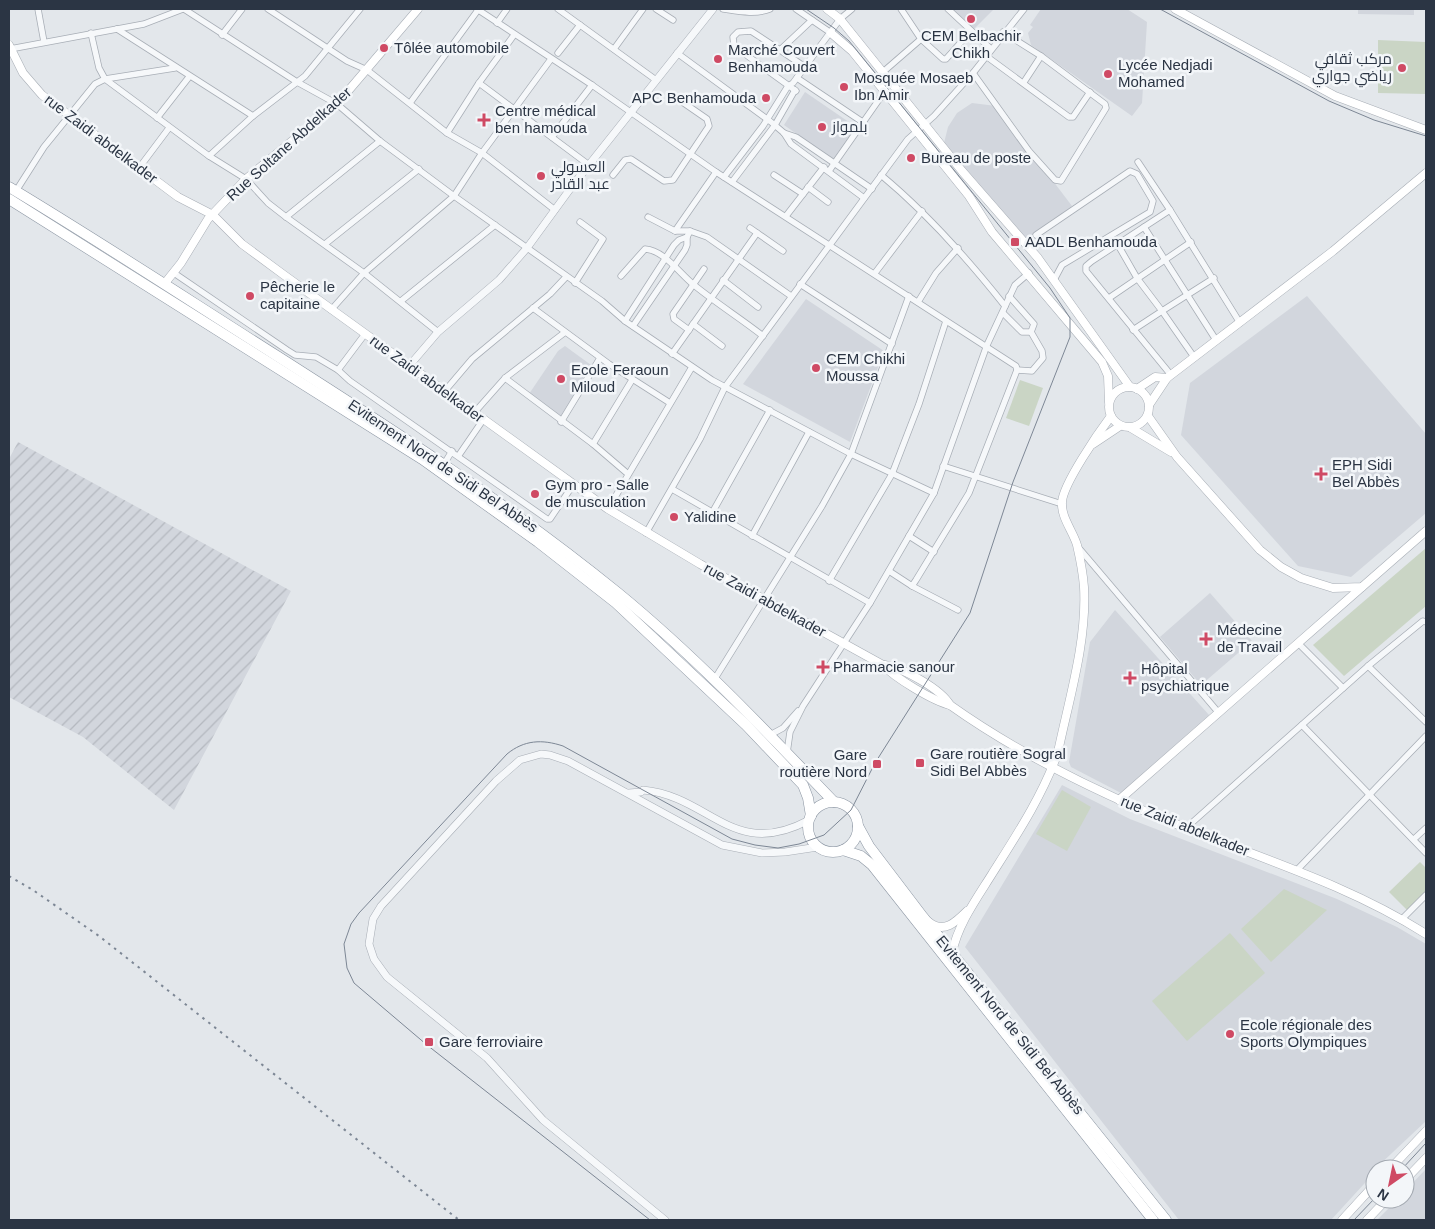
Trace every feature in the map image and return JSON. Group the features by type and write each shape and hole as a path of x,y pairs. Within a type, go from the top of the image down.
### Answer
{"highway":[{"name":"Evitement Nord de Sidi Bel Abbès","path":"12,189 165,283 444,464 543,534 592,572 714,680 834,802"},
{"name":"Evitement Nord de Sidi Bel Abbès","path":"9,199 422,459 548,550 616,603 746,725 803,785 810,818"},
{"path":"834,802 851,810 858,826 856,837 843,850 835,852 818,846 810,834 810,818 821,806 834,802"},
{"name":"Evitement Nord de Sidi Bel Abbès","path":"858,826 869,846 923,917 1166,1220"},
{"name":"Evitement Nord de Sidi Bel Abbès","path":"843,850 861,856 872,865 1154,1220"}],"main road":[{"name":"Rue Soltane Abdelkader","path":"165,283 174,273 213,215 246,179 337,104 418,9"},
{"path":"828,9 840,20 927,124 962,171 1054,280 1134,388 1145,395 1149,405 1148,416 1141,424 1131,428"},
{"path":"1175,9 1335,96 1426,130"},
{"path":"831,33 852,51 885,91 969,196 992,232 1102,362 1108,376 1111,416 1120,426 1131,428 1177,456"},
{"name":"rue Zaidi abdelkader","path":"10,47 32,86 69,115 178,197 213,215 242,244 444,392 573,485 646,533 883,665 926,684 943,695 950,705 1052,768 1186,828 1297,870 1402,919 1426,934"},
{"path":"1149,405 1168,376 1333,251 1426,173"},
{"path":"1109,402 1117,391 1134,388 1155,377 1168,376"},
{"path":"952,952 956,938 972,906 1011,844 1052,768 1058,752 1081,639 1084,585 1077,545 1064,514 1062,504 1065,491 1111,416"},
{"path":"1148,416 1177,456 1250,540 1281,567 1301,578 1333,588 1362,587"},
{"path":"1093,444 1120,426"},
{"path":"1120,800 1426,530"},
{"path":"923,917 935,926 949,926 972,906"},
{"path":"1399,1159 1426,1131"},
{"path":"1415,1170 1426,1158"},
{"path":"1342,1220 1365,1195"},
{"path":"1367,1220 1377,1209"}],"street":[{"path":"38,9 44,42"},
{"path":"10,47 144,24 183,9 296,82 337,104 380,141 454,196 625,321 692,367 725,387 851,454 934,493"},
{"path":"222,35 242,9"},
{"path":"268,9 347,61 367,70 447,133 482,153 555,210"},
{"path":"209,156 252,116 305,76 360,9"},
{"path":"410,103 477,9 592,85 716,172 1013,362 1017,370 968,493 912,586"},
{"path":"497,23 507,9"},
{"path":"558,9 656,80"},
{"path":"614,49 641,9"},
{"path":"656,9 673,20"},
{"path":"722,9 763,12 770,9"},
{"path":"796,9 831,33"},
{"path":"724,176 840,20 852,9"},
{"path":"902,9 921,39 943,59 971,31"},
{"path":"948,9 991,49"},
{"path":"646,533 700,440 725,387 881,175 916,131 927,124 973,73 1003,32 1024,9"},
{"path":"409,366 438,332 499,280 527,248 630,112 713,10"},
{"path":"780,50 812,20"},
{"path":"558,53 580,24"},
{"path":"117,29 252,116"},
{"path":"805,67 751,30 738,32 734,37 734,46 864,123"},
{"path":"973,73 1029,152 1058,182 1106,108 1106,104 1041,56 1003,32"},
{"path":"91,33 99,68 105,79 169,128 246,179 268,203 401,301 438,332"},
{"path":"447,133 479,83 514,35"},
{"path":"883,72 921,39"},
{"path":"677,53 775,125 784,133 791,144 864,198"},
{"path":"986,56 1071,118 1090,92"},
{"path":"1024,82 1041,56"},
{"path":"331,310 364,273 454,196 482,153 551,59"},
{"path":"12,189 95,84 105,79 175,68"},
{"path":"157,118 189,77"},
{"path":"732,182 775,125 796,91 793,82"},
{"path":"479,83 589,165"},
{"path":"552,137 592,85"},
{"path":"786,216 808,187 835,162 885,91"},
{"path":"613,175 624,160 631,159 664,181 670,182 709,126 709,122 678,98"},
{"path":"139,168 169,128"},
{"path":"784,133 796,137 872,189"},
{"path":"286,217 380,141"},
{"path":"1138,162 1214,278 1240,323"},
{"path":"325,244 419,170"},
{"path":"1036,235 1130,171 1137,174 1153,201 1150,212 1062,265 1054,280"},
{"path":"675,231 716,172"},
{"path":"774,175 803,194"},
{"path":"881,175 922,211 958,248 1005,306"},
{"path":"808,187 828,202"},
{"path":"1168,376 1086,271 1086,266 1170,210"},
{"path":"875,273 922,211"},
{"path":"648,217 675,231 688,234 700,233 792,296"},
{"path":"575,283 602,244 603,239 580,222"},
{"path":"401,301 495,225"},
{"path":"1144,227 1216,340"},
{"path":"750,228 783,251"},
{"path":"672,354 710,297 757,233"},
{"path":"625,321 679,240 688,234"},
{"path":"634,326 687,245 688,234"},
{"path":"1108,298 1191,242"},
{"path":"1118,245 1137,278 1194,357"},
{"path":"918,302 936,274 958,248"},
{"path":"621,276 645,249 651,250 763,336"},
{"path":"689,330 673,316 704,269"},
{"path":"174,273 295,355 321,359 338,370 350,381 547,518 550,519 573,485"},
{"path":"787,753 790,732 803,706 870,603 934,493 987,345 1009,296 1018,282 1029,274"},
{"path":"444,392 472,358 533,308 566,277"},
{"path":"1133,330 1214,278"},
{"path":"723,280 758,307"},
{"path":"800,284 892,344"},
{"path":"714,680 851,454 909,296"},
{"path":"1009,296 1034,324 1031,332 1042,352 1043,358 1032,371 1017,370"},
{"path":"533,308 600,358 670,403"},
{"path":"1003,313 1022,332 1031,332"},
{"path":"829,581 892,474 919,404 946,320"},
{"path":"693,324 722,346"},
{"path":"474,413 505,378 564,333"},
{"path":"338,370 365,334"},
{"path":"561,422 600,358"},
{"path":"608,509 692,367"},
{"path":"505,378 561,422 593,444 628,474"},
{"path":"593,444 632,380"},
{"path":"712,513 770,410"},
{"path":"459,455 483,420"},
{"path":"752,536 809,432"},
{"path":"444,464 452,451"},
{"path":"943,466 1062,504"},
{"path":"672,489 870,603"},
{"path":"909,536 934,552"},
{"path":"1077,545 1218,712"},
{"path":"889,571 912,586 958,610"},
{"path":"1186,828 1368,666 1425,620"},
{"path":"1298,642 1343,688"},
{"path":"1368,666 1426,722"},
{"path":"770,735 783,728 803,706"},
{"path":"1302,725 1371,793 1426,853"},
{"path":"1297,870 1426,736"},
{"path":"665,1220 543,1120 487,1058 387,977 374,959 369,944 373,918 381,906 496,781 520,760 541,754 558,757 713,841 733,848 775,853 818,846"},
{"path":"629,794 643,790 654,791 676,799 723,824 748,833 773,834 792,829 810,818"},
{"path":"648,805 654,791"},
{"path":"1414,840 1426,828"},
{"path":"1402,919 1426,894"}],"shaded area":[{"name":"CEM Belbachir Chikh","path":"946,9 994,9 973,30"},
{"name":"Lycée Nedjadi Mohamed","path":"1041,9 1127,9 1147,22 1142,103 1132,116 1031,45 1028,33 1033,27 1030,25"},
{"path":"1358,9 1414,9 1414,15 1358,14"},
{"name":"بلمواز","path":"805,92 859,129 835,161 784,125"},
{"path":"972,103 996,106 1072,206 1028,244 944,143 948,127 957,113"},
{"name":"EPH Sidi Bel Abbès","path":"1307,296 1426,434 1426,513 1351,577 1298,566 1181,435 1190,383"},
{"name":"CEM Chikhi Moussa","path":"806,299 884,351 850,442 743,384"},
{"name":"Ecole Feraoun Miloud","path":"565,346 591,365 561,417 529,394 558,351"},
{"path":"18,442 291,591 174,810 83,737 9,697 9,459"},
{"name":"Médecine de Travail","path":"1210,593 1252,641 1201,685 1160,637"},
{"name":"Hôpital psychiatrique","path":"1115,610 1209,715 1121,793 1071,767 1069,762 1090,642"},
{"name":"Ecole régionale des Sports Olympiques","path":"1062,785 1130,819 1337,899 1397,927 1426,944 1426,1121 1386,1159 1365,1159 1365,1183 1331,1220 1179,1220 965,947"},
{"path":"1426,1169 1426,1220 1377,1220 1388,1209 1415,1209 1415,1181"}],"green space":[{"name":"مركب ثقافي رياضي جواري","path":"1378,40 1426,42 1426,94 1378,93"},
{"path":"1020,380 1043,388 1029,426 1006,418"},
{"path":"1426,548 1426,606 1344,676 1313,645"},
{"path":"1062,790 1091,807 1067,851 1036,834"},
{"path":"1420,862 1426,868 1426,892 1407,910 1389,892"},
{"path":"1284,889 1327,910 1271,962 1241,929"},
{"path":"1230,933 1265,973 1187,1041 1152,1001"}],"tram line":[{"path":"650,1220 427,1045 354,983 347,968 344,944 351,924 359,913 507,754 527,743 548,742 563,746 732,839 778,848 799,844 824,835 851,810 875,763 970,613 1013,482 1070,337 1070,318 1050,288 849,41 806,9"},
{"path":"1160,9 1329,101 1374,120 1426,136"},
{"path":"1411,1159 1426,1143"},
{"path":"1354,1220 1365,1208"}],"railway":[{"path":"9,876 33,890 99,936 459,1220"}],"place":[{"name":"CEM Belbachir Chikh","path":"971,19"},
{"name":"Tôlée automobile","path":"384,48"},
{"name":"Marché Couvert Benhamouda","path":"718,59"},
{"name":"مركب ثقافي رياضي جواري","path":"1402,68"},
{"name":"Lycée Nedjadi Mohamed","path":"1108,74"},
{"name":"Mosquée Mosaeb Ibn Amir","path":"844,87"},
{"name":"APC Benhamouda","path":"766,98"},
{"name":"Centre médical ben hamouda","path":"484,120"},
{"name":"بلمواز","path":"822,127"},
{"name":"Bureau de poste","path":"911,158"},
{"name":"العسولي عبد القادر","path":"541,176"},
{"name":"AADL Benhamouda","path":"1015,242"},
{"name":"Pêcherie le capitaine","path":"250,296"},
{"name":"CEM Chikhi Moussa","path":"816,368"},
{"name":"Ecole Feraoun Miloud","path":"561,379"},
{"name":"EPH Sidi Bel Abbès","path":"1321,474"},
{"name":"Gym pro - Salle de musculation","path":"535,494"},
{"name":"Yalidine","path":"674,517"},
{"name":"Médecine de Travail","path":"1206,639"},
{"name":"Pharmacie sanour","path":"823,667"},
{"name":"Hôpital psychiatrique","path":"1130,678"},
{"name":"Gare routière Sogral Sidi Bel Abbès","path":"920,763"},
{"name":"Gare routière Nord","path":"877,764"},
{"name":"Ecole régionale des Sports Olympiques","path":"1230,1034"},
{"name":"Gare ferroviaire","path":"429,1042"}]}
